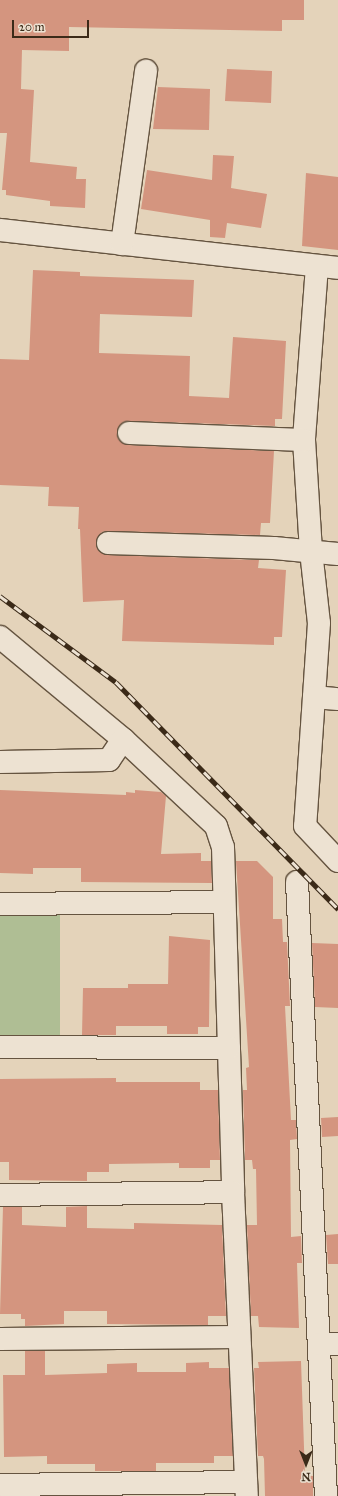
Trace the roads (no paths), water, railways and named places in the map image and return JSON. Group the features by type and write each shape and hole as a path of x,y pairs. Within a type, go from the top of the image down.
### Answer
{"street":[{"path":"122,244 146,71"},
{"path":"0,230 338,268"},
{"path":"317,266 304,440 311,551 320,623 305,826 338,861"},
{"path":"130,433 304,440"},
{"path":"108,543 311,551 338,554"},
{"path":"0,637 123,739 216,826 223,847 223,902 233,1192 246,1489 0,1484"},
{"path":"314,697 338,699"},
{"path":"0,762 109,760 123,739"},
{"path":"298,882 329,1344 326,1496"},
{"path":"0,904 223,902"},
{"path":"0,1047 229,1048"},
{"path":"0,1195 233,1192"},
{"path":"0,1339 240,1337"}],"railway":[{"path":"0,596 116,682 338,909"}]}
